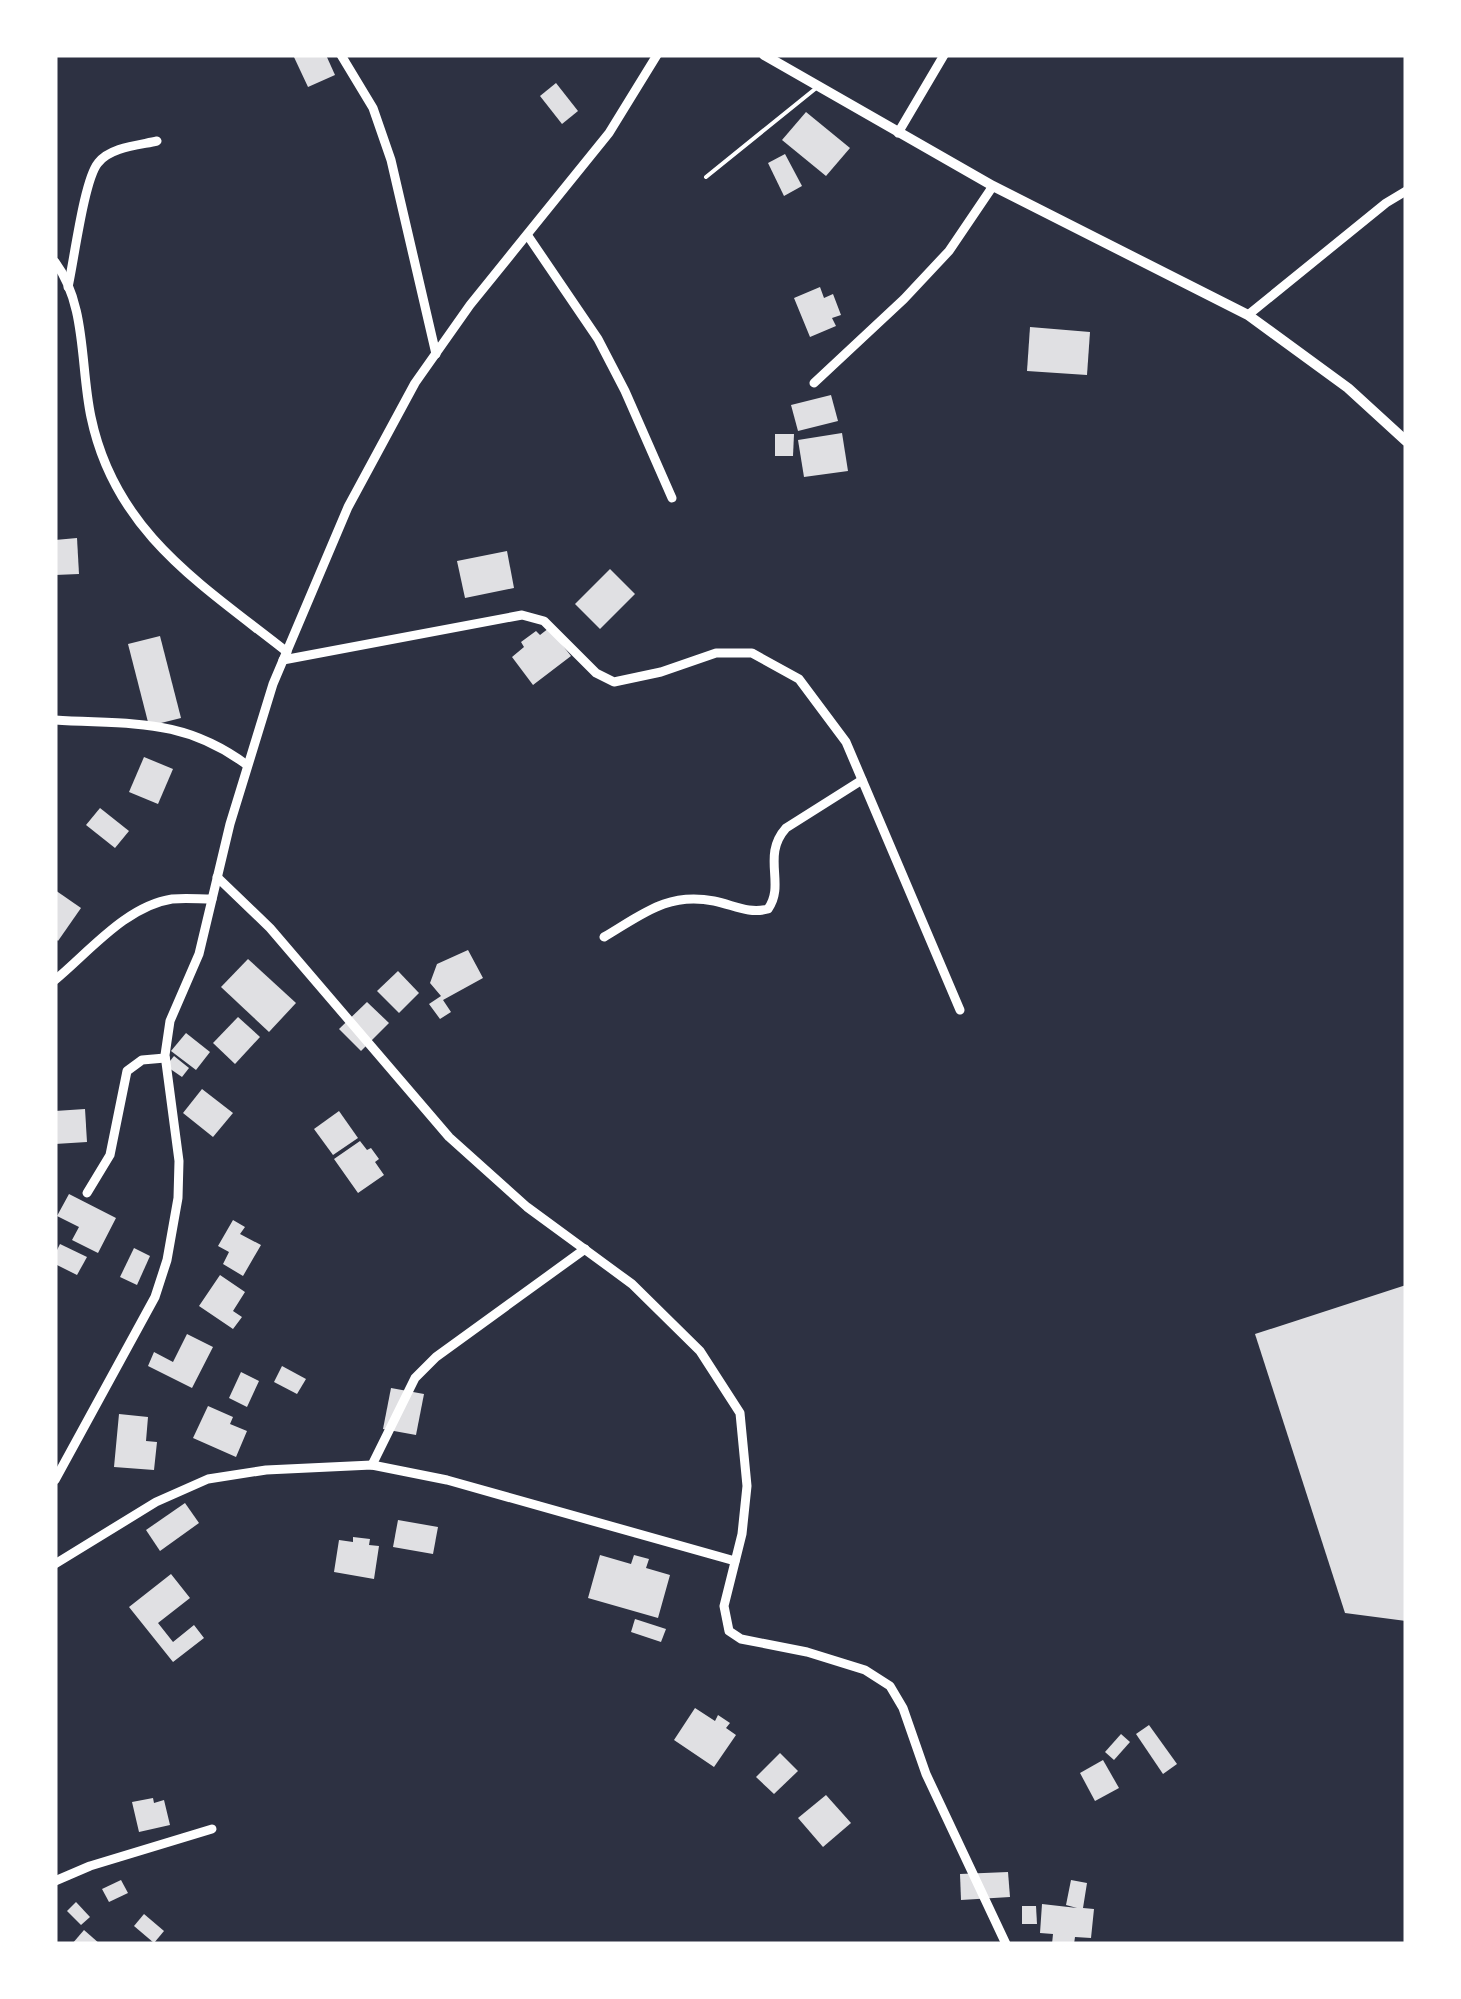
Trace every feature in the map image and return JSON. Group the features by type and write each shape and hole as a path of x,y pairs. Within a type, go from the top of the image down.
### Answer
{"street":[{"path":"341,55 372,108 391,160 436,354"},
{"path":"55,1480 155,1297 167,1260 178,1198 179,1162 165,1058 170,1022 199,954 247,765 285,656 348,507 398,412 470,305 610,134 657,55"},
{"path":"764,55 993,186 1248,315 1348,388 1401,430 1406,440"},
{"path":"898,133 944,55"},
{"path":"68,287 97,163 116,151 157,141"},
{"path":"814,383 904,299 949,250 993,186"},
{"path":"1248,315 1406,191"},
{"path":"528,236 598,339 626,391 672,498"},
{"path":"55,262 76,307 91,417 108,473 128,509 187,573 285,656"},
{"path":"285,656 522,615 544,621 596,673 614,682 661,672 716,653 752,653 799,679 846,742 960,1010"},
{"path":"55,720 128,721 170,728 218,743 247,765"},
{"path":"604,937 665,901 691,897 745,910 768,909 774,901 772,855 776,839 786,828 862,780"},
{"path":"217,877 270,928 449,1137 527,1207 632,1284 700,1351 740,1413 747,1486 724,1606 729,1631 742,1639 808,1652 865,1670 890,1686 903,1708 926,1774 1006,1944"},
{"path":"55,980 132,916 154,904 173,899 212,899"},
{"path":"88,1193 110,1154 127,1071 142,1060 165,1058"},
{"path":"372,1465 415,1378 436,1357 585,1249"},
{"path":"55,1564 156,1502 208,1479 284,1469 372,1465 447,1480 735,1561"},
{"path":"55,1881 90,1866 212,1829"}],"lane":[{"path":"706,177 816,88"}],"building":[{"path":"293,55 326,55 335,75 308,87"},
{"path":"556,83 578,111 562,124 540,96"},
{"path":"806,112 850,148 826,176 782,140"},
{"path":"785,154 802,186 784,196 768,163"},
{"path":"820,287 824,298 833,294 841,315 832,318 836,326 810,337 794,298"},
{"path":"1030,327 1090,332 1087,375 1027,371"},
{"path":"831,395 838,421 798,431 791,405"},
{"path":"842,433 848,471 804,477 798,440"},
{"path":"775,434 794,434 793,456 775,456"},
{"path":"77,538 79,574 55,575 55,540"},
{"path":"507,551 514,588 465,598 457,561"},
{"path":"610,569 635,594 600,629 575,604"},
{"path":"549,628 571,656 533,685 512,657 524,647 521,642 536,631 540,635"},
{"path":"160,636 181,718 149,726 128,644"},
{"path":"144,757 173,769 158,804 129,792"},
{"path":"100,808 129,831 115,848 86,825"},
{"path":"55,890 81,908 58,941 55,938"},
{"path":"468,950 483,978 443,1000 451,1012 440,1019 429,1004 441,996 430,983 437,964"},
{"path":"248,959 296,1003 269,1032 221,987"},
{"path":"398,971 419,993 399,1013 377,991"},
{"path":"367,1002 389,1023 361,1051 339,1029"},
{"path":"238,1017 260,1037 235,1064 213,1043"},
{"path":"186,1033 210,1052 196,1070 171,1051"},
{"path":"174,1056 189,1068 182,1077 166,1066"},
{"path":"202,1089 233,1113 213,1137 183,1113"},
{"path":"85,1109 87,1142 55,1144 55,1111"},
{"path":"339,1111 358,1138 333,1155 314,1129"},
{"path":"360,1141 379,1159 375,1162 384,1175 358,1193 334,1159"},
{"path":"69,1194 116,1218 98,1253 72,1240 79,1227 57,1216"},
{"path":"233,1220 245,1227 240,1234 261,1245 243,1276 223,1264 229,1252 218,1246"},
{"path":"60,1244 87,1257 77,1275 55,1264"},
{"path":"134,1248 150,1256 137,1285 120,1277"},
{"path":"220,1275 245,1292 233,1311 242,1317 233,1329 199,1306"},
{"path":"1406,1285 1406,1621 1345,1613 1255,1334"},
{"path":"187,1334 213,1347 192,1388 148,1366 154,1352 173,1362"},
{"path":"282,1366 306,1379 297,1394 274,1382"},
{"path":"241,1372 259,1381 247,1407 229,1398"},
{"path":"391,1388 424,1394 416,1435 383,1429"},
{"path":"208,1406 233,1417 230,1424 247,1431 236,1457 193,1438"},
{"path":"119,1414 148,1417 146,1441 157,1442 154,1470 114,1467"},
{"path":"185,1503 199,1523 160,1551 146,1530"},
{"path":"398,1520 438,1527 433,1554 393,1547"},
{"path":"353,1537 370,1539 369,1545 379,1546 374,1579 334,1572 339,1540 353,1542"},
{"path":"600,1555 631,1564 634,1555 649,1559 646,1568 670,1575 658,1618 588,1598"},
{"path":"171,1574 190,1598 158,1623 173,1642 194,1625 204,1638 173,1662 129,1607"},
{"path":"635,1619 666,1629 661,1642 631,1632"},
{"path":"695,1708 715,1721 718,1715 730,1723 726,1728 736,1735 714,1767 674,1740"},
{"path":"1149,1725 1177,1764 1163,1774 1136,1734"},
{"path":"1121,1734 1130,1742 1114,1760 1105,1752"},
{"path":"780,1753 798,1771 774,1794 756,1777"},
{"path":"1103,1760 1119,1788 1095,1801 1080,1773"},
{"path":"826,1795 851,1823 823,1847 798,1818"},
{"path":"153,1798 154,1803 164,1800 170,1825 139,1832 132,1802"},
{"path":"1008,1872 1010,1897 961,1900 960,1874"},
{"path":"121,1880 128,1893 109,1902 102,1889"},
{"path":"1071,1880 1087,1883 1083,1908 1094,1909 1091,1938 1075,1937 1074,1944 1052,1944 1053,1934 1040,1933 1042,1904 1077,1908 1066,1905"},
{"path":"76,1902 90,1917 81,1925 67,1911"},
{"path":"1022,1906 1036,1906 1037,1924 1022,1924"},
{"path":"144,1914 164,1931 154,1943 134,1926"},
{"path":"84,1930 100,1944 72,1944"}]}
